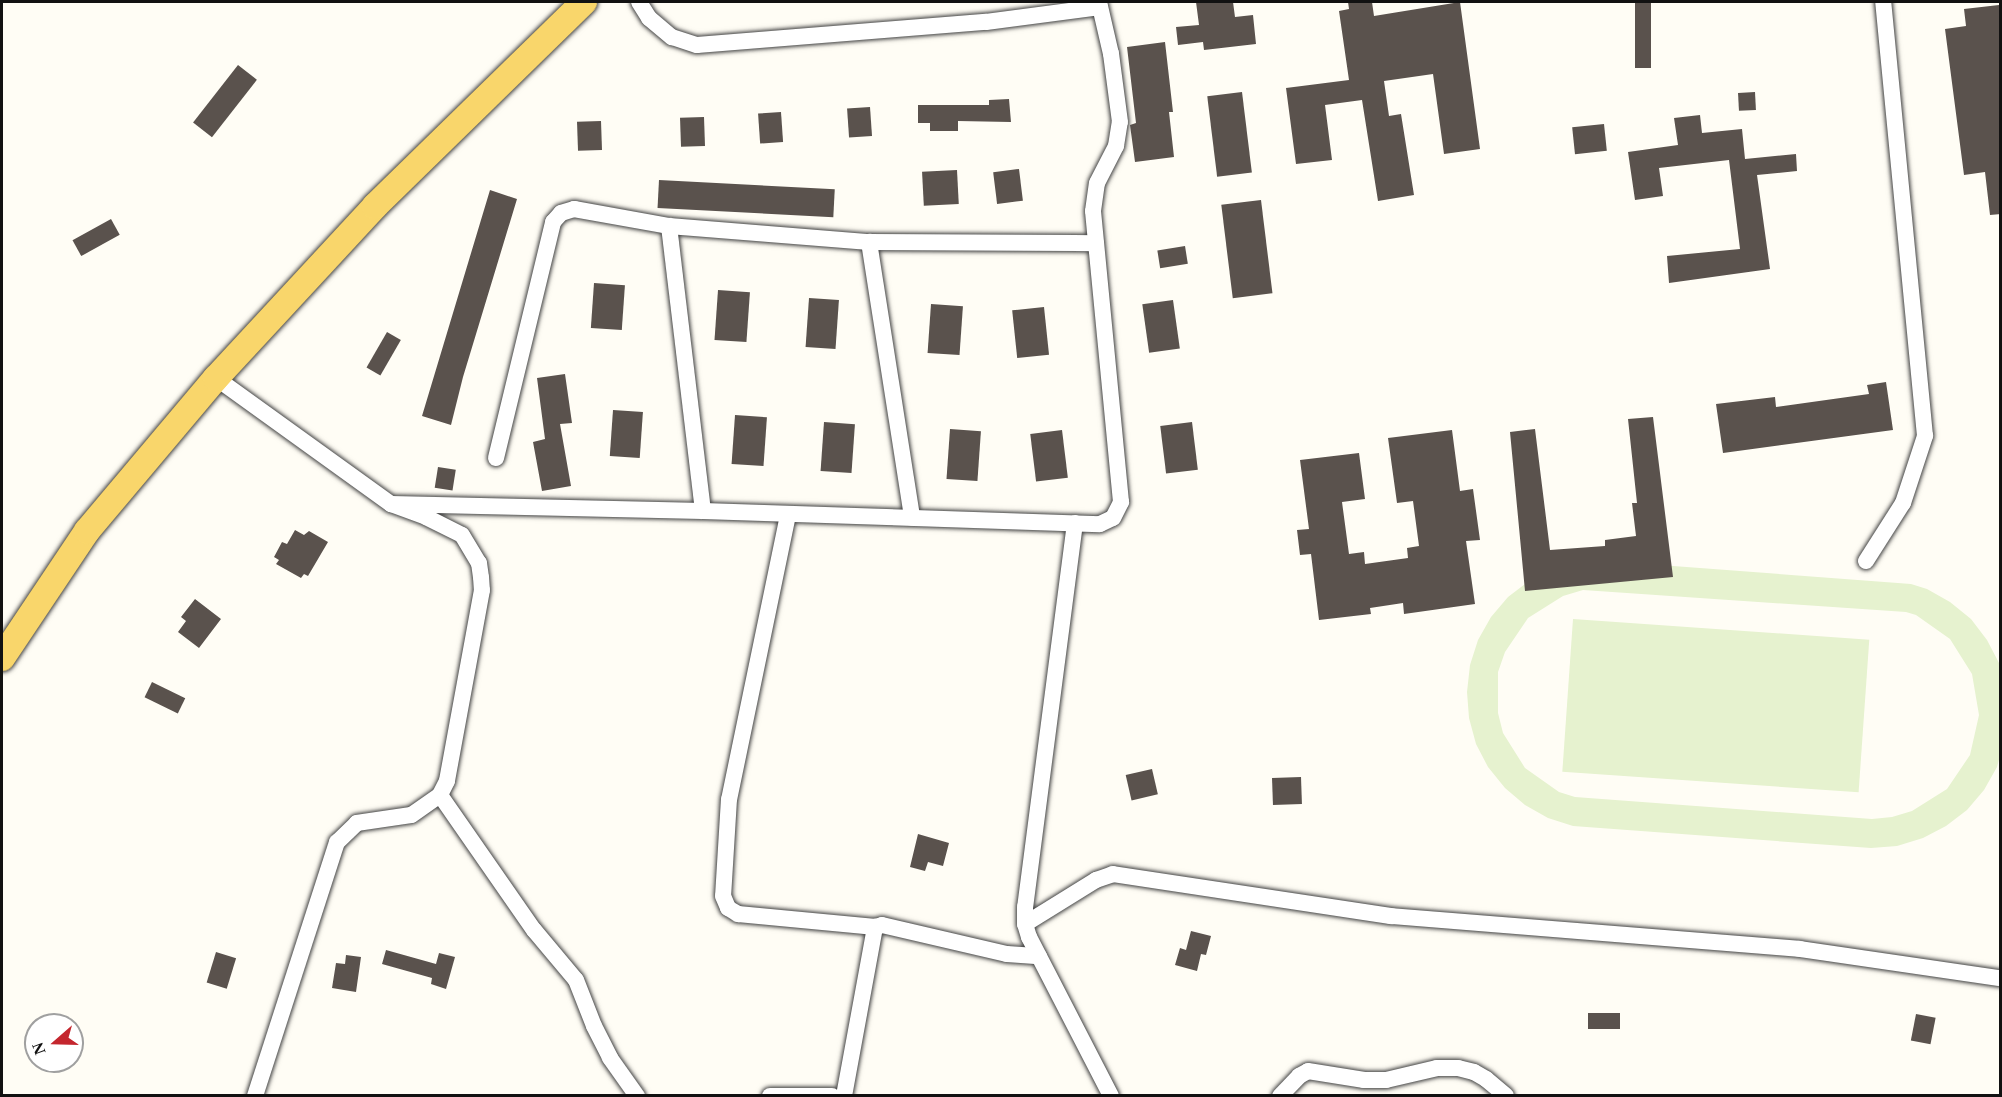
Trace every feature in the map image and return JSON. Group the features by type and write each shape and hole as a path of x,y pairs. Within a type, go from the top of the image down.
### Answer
{"main road":[{"path":"2,658 87,531 216,378 431,149 584,2"}],"street":[{"path":"391,504 1075,523 1107,522 1113,518 1121,502 1096,243 1094,196 1116,146 1120,122 1111,54 1099,4 986,22 697,45 672,37 649,18 639,2"},
{"path":"1866,561 1903,504 1925,435 1883,2"},
{"path":"496,458 553,222 561,213 574,209 669,226 869,242 1096,243"},
{"path":"669,226 703,511"},
{"path":"869,242 912,518"},
{"path":"216,378 391,504 426,517 462,535 479,563 482,590 447,781 440,795 411,815 357,823 337,842 255,1095"},
{"path":"788,515 729,800 723,896 728,908 738,914 875,927 882,925 1006,954 1039,956"},
{"path":"1075,523 1025,907 1025,924 1039,956 1111,1095"},
{"path":"440,795 534,930 576,980 594,1026 610,1058 637,1095"},
{"path":"1025,924 1096,880 1113,874 1122,874 1391,916 1800,949 2001,978"},
{"path":"844,1095 875,927"},
{"path":"1280,1095 1299,1076 1308,1071 1364,1080 1386,1080 1437,1068 1458,1068 1474,1072 1506,1095"},
{"path":"770,1095 832,1095"}],"green space":[{"path":"1593,560 1911,584 1927,589 1950,602 1971,619 1987,640 1999,663 2000,756 1997,767 1984,790 1967,810 1946,826 1923,838 1897,846 1871,848 1573,826 1548,818 1525,805 1505,788 1488,767 1476,744 1469,718 1467,692 1470,665 1478,640 1491,617 1508,597 1529,581","holes":["1583,590 1906,612 1916,615 1950,639 1972,674 1979,715 1970,755 1947,789 1912,811 1892,817 1872,819 1575,797 1559,792 1525,768 1503,733 1498,713 1498,672 1505,652 1528,618 1563,596"]},
{"path":"1573,619 1869,640 1859,792 1562,772"}],"building":[{"path":"1196,2 1233,2 1235,17 1253,15 1256,44 1204,50 1203,42 1178,45 1176,27 1199,25"},
{"path":"1348,2 1372,2 1374,16 1460,2 1480,149 1444,154 1433,74 1384,81 1389,116 1401,114 1414,195 1378,201 1362,100 1325,105 1332,160 1296,164 1286,88 1349,80 1339,11 1349,9"},
{"path":"1635,2 1651,2 1651,68 1635,68"},
{"path":"1999,5 2001,214 1990,215 1985,172 1964,175 1945,29 1966,26 1964,9"},
{"path":"1165,42 1173,112 1169,112 1174,157 1135,162 1130,125 1136,123 1127,47"},
{"path":"238,65 257,80 212,137 193,123"},
{"path":"1242,92 1252,172 1217,177 1207,96"},
{"path":"1755,92 1756,110 1739,111 1738,93"},
{"path":"1009,99 1011,122 958,121 958,131 930,131 930,123 918,123 918,105 989,105 989,100"},
{"path":"870,107 872,136 849,138 847,109"},
{"path":"781,112 783,142 760,144 758,114"},
{"path":"1700,115 1702,133 1742,129 1745,159 1796,154 1797,171 1757,175 1770,269 1669,283 1667,256 1740,249 1729,160 1659,168 1663,196 1635,200 1628,152 1678,145 1674,118"},
{"path":"704,117 705,146 681,147 680,118"},
{"path":"601,121 602,150 578,151 577,122"},
{"path":"1604,124 1607,151 1575,154 1572,127"},
{"path":"1019,169 1023,201 997,204 993,172"},
{"path":"957,170 959,204 924,206 922,172"},
{"path":"659,180 835,189 833,217 658,208"},
{"path":"490,190 517,199 463,377 451,425 422,416"},
{"path":"1261,200 1272,293 1233,298 1221,205"},
{"path":"111,219 120,235 81,256 73,240"},
{"path":"1185,246 1188,264 1160,268 1157,250"},
{"path":"594,283 625,285 622,330 591,328"},
{"path":"718,290 750,292 746,342 715,340"},
{"path":"809,298 839,300 836,349 806,347"},
{"path":"1173,300 1180,349 1149,353 1142,304"},
{"path":"931,304 963,306 960,355 928,353"},
{"path":"1044,307 1049,355 1017,358 1012,310"},
{"path":"387,332 401,340 380,376 366,368"},
{"path":"565,374 572,423 560,424 571,486 542,491 533,442 545,439 537,378"},
{"path":"1886,382 1893,430 1723,453 1716,404 1775,397 1776,407 1869,394 1867,385"},
{"path":"613,410 643,412 640,458 610,456"},
{"path":"735,415 767,417 764,466 732,464"},
{"path":"1653,417 1673,577 1525,591 1510,432 1535,429 1550,550 1605,546 1605,540 1636,536 1632,503 1637,503 1628,419"},
{"path":"824,422 855,424 852,473 821,471"},
{"path":"1192,422 1198,470 1166,474 1160,426"},
{"path":"950,429 981,431 977,481 947,479"},
{"path":"1062,430 1068,478 1036,482 1030,434"},
{"path":"1452,430 1460,491 1473,489 1480,540 1466,541 1475,604 1404,614 1403,603 1370,608 1371,614 1319,620 1311,554 1300,555 1297,530 1309,529 1300,460 1359,453 1365,499 1342,502 1349,554 1364,552 1365,564 1408,558 1407,548 1419,546 1413,501 1397,503 1388,438"},
{"path":"438,467 456,470 452,491 435,488"},
{"path":"295,530 304,535 309,531 328,542 308,576 304,574 301,578 276,564 279,560 274,557 282,542 287,544"},
{"path":"195,599 221,619 199,648 178,632 186,621 181,617"},
{"path":"152,682 185,698 178,713 145,697"},
{"path":"1152,769 1158,794 1132,800 1126,775"},
{"path":"1301,777 1302,804 1273,805 1272,778"},
{"path":"918,834 949,843 943,866 928,862 925,871 910,867"},
{"path":"1191,931 1211,936 1206,955 1201,954 1197,971 1175,965 1180,948 1186,950"},
{"path":"386,950 436,964 439,953 455,957 446,989 431,984 432,978 382,964"},
{"path":"216,952 236,958 227,989 207,983"},
{"path":"346,955 361,957 356,992 332,988 336,963 345,964"},
{"path":"1588,1013 1620,1013 1620,1029 1588,1029"},
{"path":"1916,1014 1936,1018 1930,1044 1911,1041"}]}
